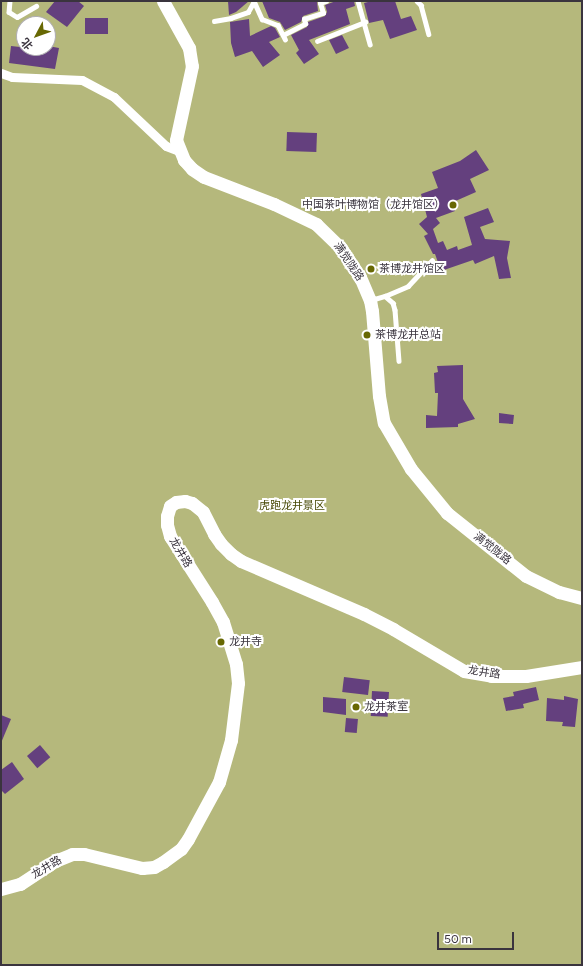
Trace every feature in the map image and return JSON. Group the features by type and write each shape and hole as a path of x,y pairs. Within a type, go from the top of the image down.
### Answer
{"street":[{"path":"163,1 189,48 192,66 176,140 179,151"},
{"path":"1,73 12,77 82,80 114,97 166,146 179,151"},
{"name":"满觉陇路","path":"179,151 192,169 204,177 274,204 316,224 340,248 360,277 370,300 379,396 384,423 411,469 447,513 526,576 559,592 582,598"},
{"name":"龙井路","path":"1,889 20,884 55,861 72,854 84,854 142,868 154,867 172,856 180,849 188,839 214,793 231,740 238,683 236,664 223,622 170,536 167,526 167,516 170,506 176,502 185,501 192,503 203,512 221,544 241,561 370,617 404,635 464,671 491,676 526,676 582,667"}],"lane":[{"path":"10,1 9,12 17,16 36,6"},
{"path":"214,21 231,18 248,12 254,1"},
{"path":"254,1 262,18 278,24 284,37 305,24 304,19 323,13 320,3 326,1"},
{"path":"358,1 370,44"},
{"path":"417,1 421,5 429,34"},
{"path":"317,42 365,22"},
{"path":"370,300 385,296 408,286 432,260"},
{"path":"385,296 389,298 395,310 399,361"}],"green space":[{"name":"虎跑龙井景区","path":"1,1 582,1 582,965 1,965"}],"building":[{"path":"55,1 78,1 84,6 67,27 56,19 56,16 52,16 46,12"},
{"path":"228,1 249,1 236,12 229,15"},
{"path":"262,1 317,1 318,11 303,16 301,22 285,30 280,22 269,18"},
{"path":"336,1 354,1 355,6 346,9 350,24 309,40 319,54 304,64 296,53 299,50 291,35 307,27 308,22 325,16 327,12 325,5"},
{"path":"372,1 395,1 401,19 411,16 417,30 390,39 383,20 369,23 364,3"},
{"path":"85,18 108,18 108,34 85,34"},
{"path":"249,19 250,36 271,26 275,28 280,37 269,42 280,55 263,67 252,51 235,57 231,43 230,22"},
{"path":"342,35 349,48 336,54 329,40"},
{"path":"11,46 16,47 16,56 56,56 56,47 59,48 55,69 9,63"},
{"path":"287,132 317,133 316,152 286,151"},
{"path":"476,150 489,170 470,179 476,192 451,203 455,211 436,218 440,223 433,229 438,243 443,241 447,250 457,246 458,250 472,245 464,217 488,208 494,222 480,227 485,239 510,241 507,258 511,278 499,279 494,256 475,264 473,260 441,271 435,254 433,254 424,236 428,234 419,224 427,217 421,194 438,188 432,172 460,161"},
{"path":"463,365 463,399 475,419 458,424 458,427 426,428 426,415 437,416 438,393 435,393 434,373 438,372 437,366"},
{"path":"499,413 514,415 513,424 499,423"},
{"path":"344,677 370,680 368,695 342,692"},
{"path":"536,687 539,700 523,704 524,708 506,711 503,698 514,696 513,692"},
{"path":"372,691 389,692 388,717 371,716"},
{"path":"564,696 578,699 575,727 562,726 563,722 546,721 547,698 564,700"},
{"path":"323,697 346,699 346,715 323,712"},
{"path":"1,715 11,719 1,743"},
{"path":"346,718 358,719 357,733 345,732"},
{"path":"40,745 50,757 37,768 27,756"},
{"path":"12,762 24,779 5,794 1,790 1,770"}],"place":[{"name":"中国茶叶博物馆（龙井馆区）","path":"453,205"},
{"name":"茶博龙井馆区","path":"371,269"},
{"name":"茶博龙井总站","path":"367,335"},
{"name":"龙井寺","path":"221,642"},
{"name":"龙井茶室","path":"356,707"}]}
